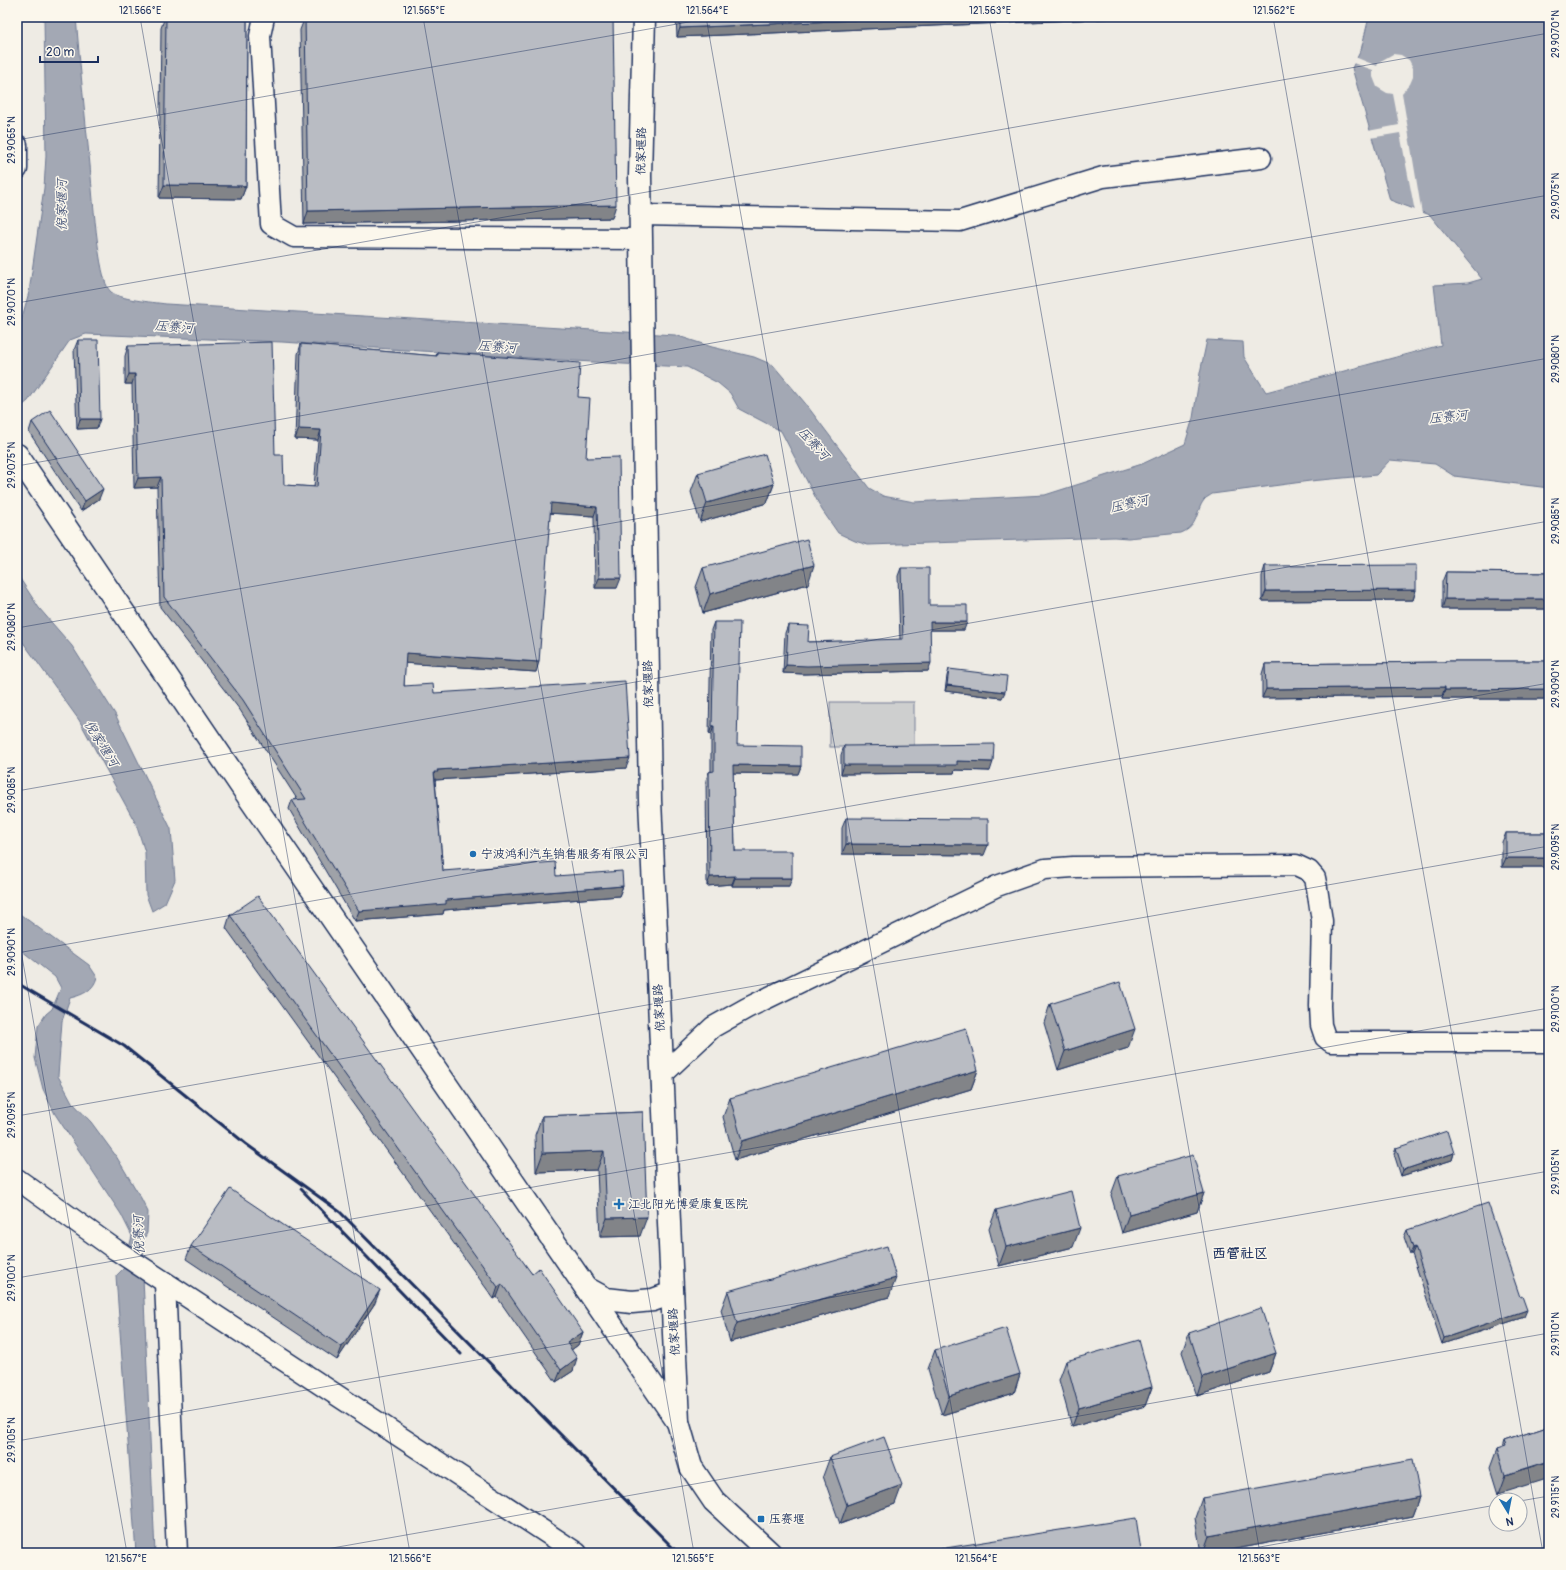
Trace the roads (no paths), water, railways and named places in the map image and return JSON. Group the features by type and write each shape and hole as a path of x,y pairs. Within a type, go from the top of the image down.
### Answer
{"main road":[{"name":"倪家堰路","path":"644,17 640,176 650,800 678,1422 691,1467 714,1501 770,1553"},
{"path":"22,463 250,799 678,1422"},
{"path":"586,1288 606,1299 632,1302 653,1300 672,1293"}],"street":[{"path":"264,17 260,36 271,224 294,237 641,240"},
{"path":"17,145 17,169"},
{"path":"641,215 960,221 1103,178 1261,158"},
{"path":"662,1075 713,1027 747,1008 997,886 1045,869 1074,866 1296,865 1309,871 1315,878 1318,888 1322,921 1321,1026 1324,1037 1330,1042 1549,1042"},
{"path":"17,1179 165,1283 577,1553"},
{"path":"165,1283 178,1553"}],"water":[{"path":"44,17 76,17 99,252 106,283 110,291 114,294 136,300 166,304 675,335 712,347 754,357 773,365 805,403 869,488 883,496 914,502 1045,495 1142,464 1185,444 1193,418 1207,340 1243,342 1244,357 1266,392 1441,345 1434,285 1468,283 1482,279 1430,215 1390,200 1352,68 1361,50 1369,17 1549,17 1549,488 1454,476 1435,464 1390,460 1376,475 1310,481 1212,494 1204,500 1191,527 1181,533 1128,538 1114,537 868,545 838,533 822,510 781,431 739,409 730,393 718,383 687,367 282,342 86,334 70,340 28,401 17,410 17,336 29,292 44,188 46,156"},
{"name":"倪家堰河","path":"17,574 39,608 72,646 115,714 171,829 175,880 165,903 152,911 146,895 145,852 136,824 79,720 17,634"},
{"name":"倪赛河","path":"17,912 89,965 97,977 96,982 91,989 70,998 62,1021 58,1076 72,1102 91,1122 116,1156 148,1212 147,1233 144,1239 143,1277 155,1553 136,1553 116,1276 124,1268 132,1236 121,1214 55,1114 43,1089 35,1058 38,1026 46,1014 52,1009 61,988 55,977 17,947"}],"railway":[{"path":"17,983 124,1046 246,1144 340,1212 678,1553"},
{"path":"301,1189 461,1354"}],"place":[{"name":"宁波鸿利汽车销售服务有限公司","path":"473,854"},
{"name":"江北阳光博爱康复医院","path":"619,1204"},
{"name":"压赛堰","path":"761,1519"}],"district":[{"name":"西管社区","path":"1240,1253"}],"water label":[{"name":"压赛河","path":"174,326"},
{"name":"压赛河","path":"497,346"},
{"name":"压赛河","path":"1448,416"},
{"name":"压赛河","path":"814,443"},
{"name":"压赛河","path":"1129,503"}]}
